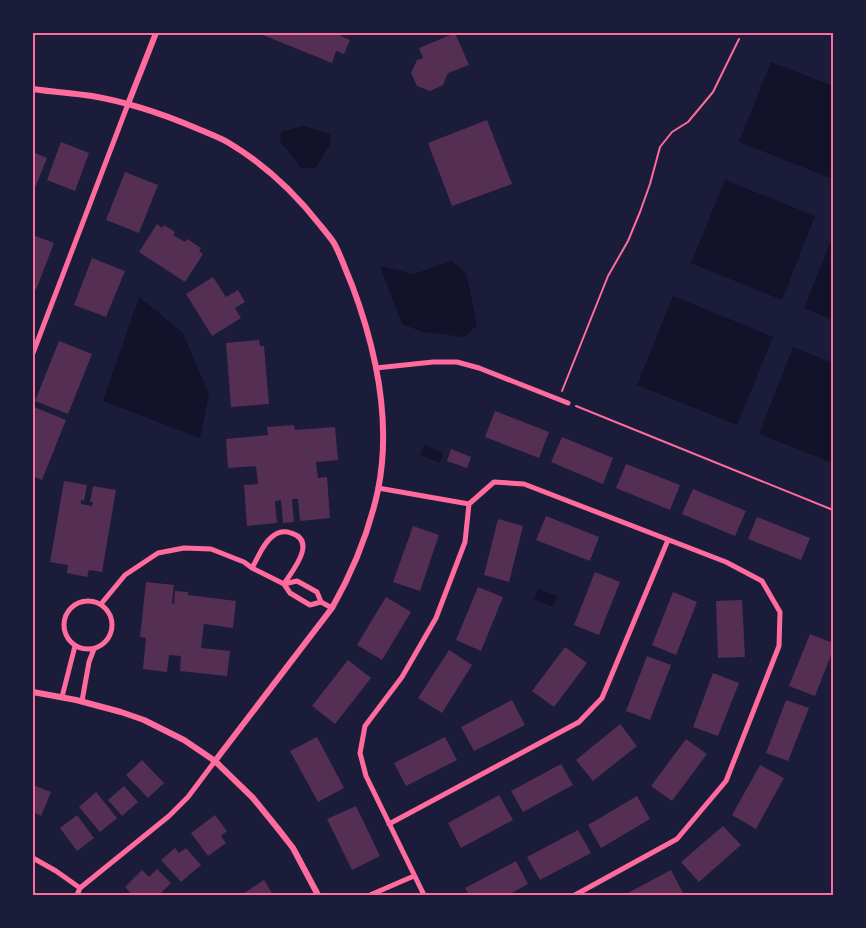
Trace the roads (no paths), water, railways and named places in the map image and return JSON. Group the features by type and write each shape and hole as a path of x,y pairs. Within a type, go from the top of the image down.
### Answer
{"street":[{"path":"33,354 156,33"},
{"path":"33,89 93,96 128,104 177,120 228,142 259,163 295,196 333,242 360,308 376,368 383,423 378,488 361,549 332,608 188,797 169,816 80,888 77,895"},
{"path":"376,368 457,362 479,368 568,403"},
{"path":"423,895 366,776 360,753 365,726 402,676 436,618 465,542 470,504 494,482 524,484 726,562 762,581 780,612 779,646 726,781 676,839 575,895"},
{"path":"378,488 470,504"},
{"path":"252,568 272,537 283,532 296,534 301,539 304,549 284,584"},
{"path":"389,824 579,722 602,698 668,540"},
{"path":"101,604 125,575 158,553 184,548 211,549 244,562 284,584 290,593 310,605 321,602"},
{"path":"284,584 297,581 317,592 321,602 332,608"},
{"path":"82,601 101,604 108,611 112,620 109,638 94,649 75,646 64,631 67,612 82,601"},
{"path":"62,697 75,646"},
{"path":"82,701 89,662 94,649"},
{"path":"33,692 82,701 144,720 184,740 215,761 253,798 293,848 318,895"},
{"path":"33,858 80,888"},
{"path":"370,895 414,876"}]}
